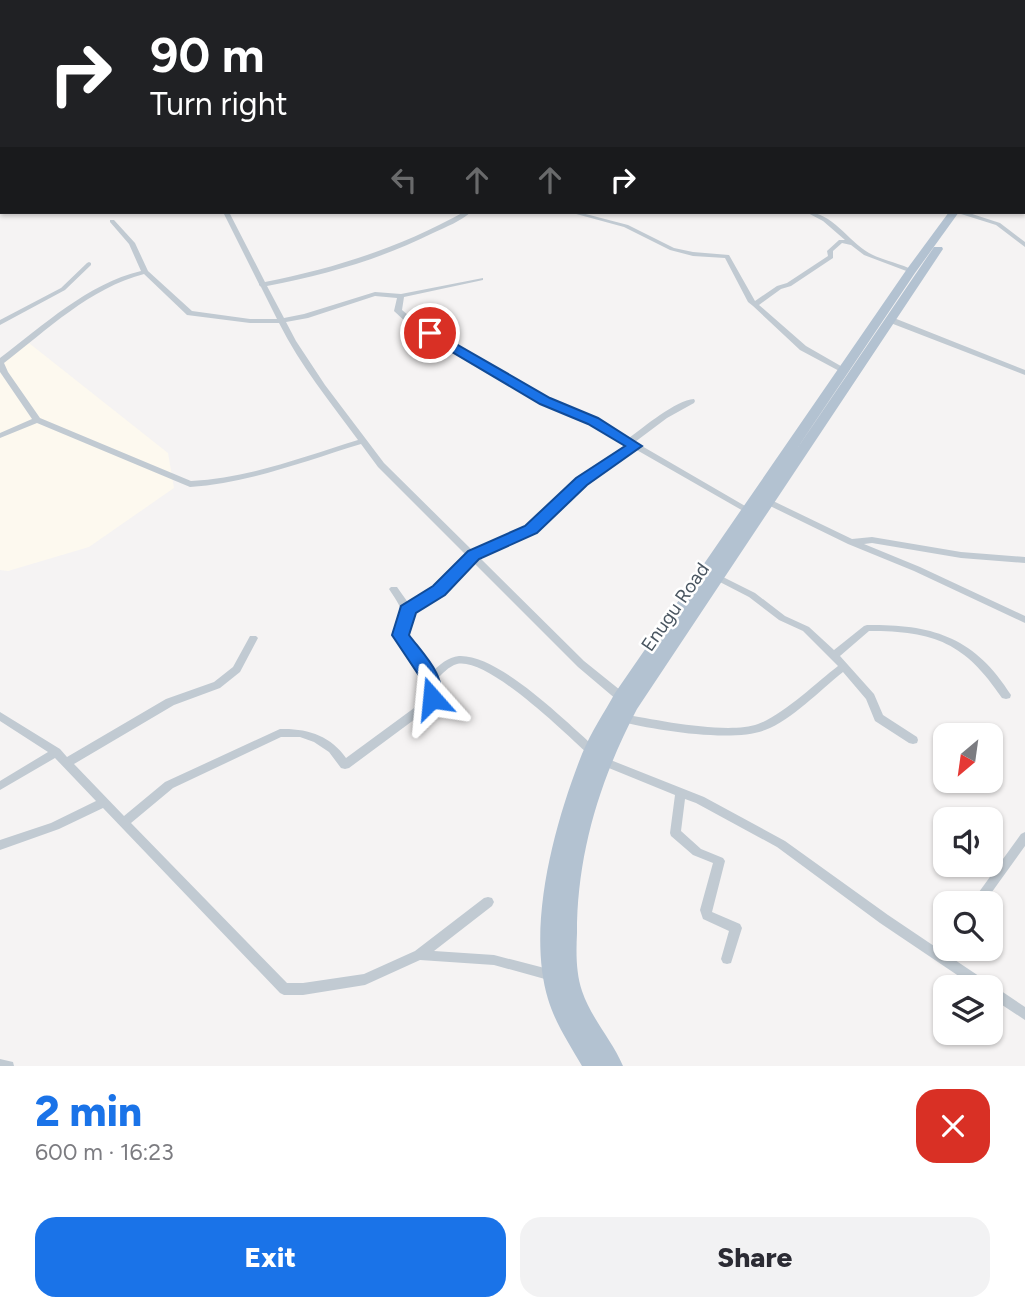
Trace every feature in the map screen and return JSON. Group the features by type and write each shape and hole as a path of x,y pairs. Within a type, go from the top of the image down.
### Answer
{"main road":[{"path":"593,1066 559,1001 554,975 552,921 570,818 621,697 911,271 959,214"},
{"name":"Enugu Road","path":"613,1066 574,996 567,959 566,922 577,848 597,756 719,578 960,214"}],"street":[{"path":"227,214 262,285 322,386 381,466 581,664 621,697"},
{"path":"262,285 330,271 383,253 464,214"},
{"path":"580,214 626,226 672,249 693,254 727,256 755,305 803,348 843,371"},
{"path":"813,214 825,220 866,254 911,271"},
{"path":"967,214 998,224 1025,245"},
{"path":"112,221 132,243 145,272 190,313 250,321 283,320 305,316 375,294 401,296 481,279"},
{"path":"755,305 779,287 789,285 831,257 830,251 841,241 850,243"},
{"path":"0,323 63,289 89,264"},
{"path":"145,272 130,274 73,306 0,362 37,421 190,484 207,484 243,476 362,441"},
{"path":"401,296 398,311 411,322 545,401 593,421 748,510"},
{"path":"891,320 1025,373"},
{"path":"407,610 439,590 473,555 531,530 581,482 664,416 691,401"},
{"path":"0,436 37,421"},
{"path":"769,502 1025,620"},
{"path":"851,542 872,540 961,555 1025,560"},
{"path":"719,578 752,595 782,618 806,629 844,666 870,697 879,718 913,740"},
{"path":"394,589 407,610 408,617 400,635 431,679"},
{"path":"834,656 867,628 920,628 956,644 990,669 1006,695"},
{"path":"66,763 170,702 217,685 237,669 253,638"},
{"path":"123,822 169,785 280,733 312,734 338,754 345,765 429,702 431,679 442,667 459,659 478,663 502,676 535,701 597,756 681,793 781,844 884,919 933,945"},
{"path":"623,718 663,726 740,731 761,728 844,666"},
{"path":"0,716 56,752 284,989 303,989 365,979 419,955 488,902"},
{"path":"0,786 56,752"},
{"path":"681,793 676,834 697,852 719,861 706,910 707,915 736,928 727,959"},
{"path":"0,845 55,826 103,803"},
{"path":"985,891 1025,837"},
{"path":"419,955 494,960 554,975"},
{"path":"955,961 971,975"},
{"path":"1003,999 1025,1014"},
{"path":"0,1065 8,1066"}],"shaded area":[{"path":"29,343 168,453 174,488 89,547 8,571 0,570 0,359"}],"route":[{"path":"430,333 545,401 593,421 635,446 581,482 531,530 473,555 439,590 407,610 408,617 400,635 431,679 432,698"}]}
